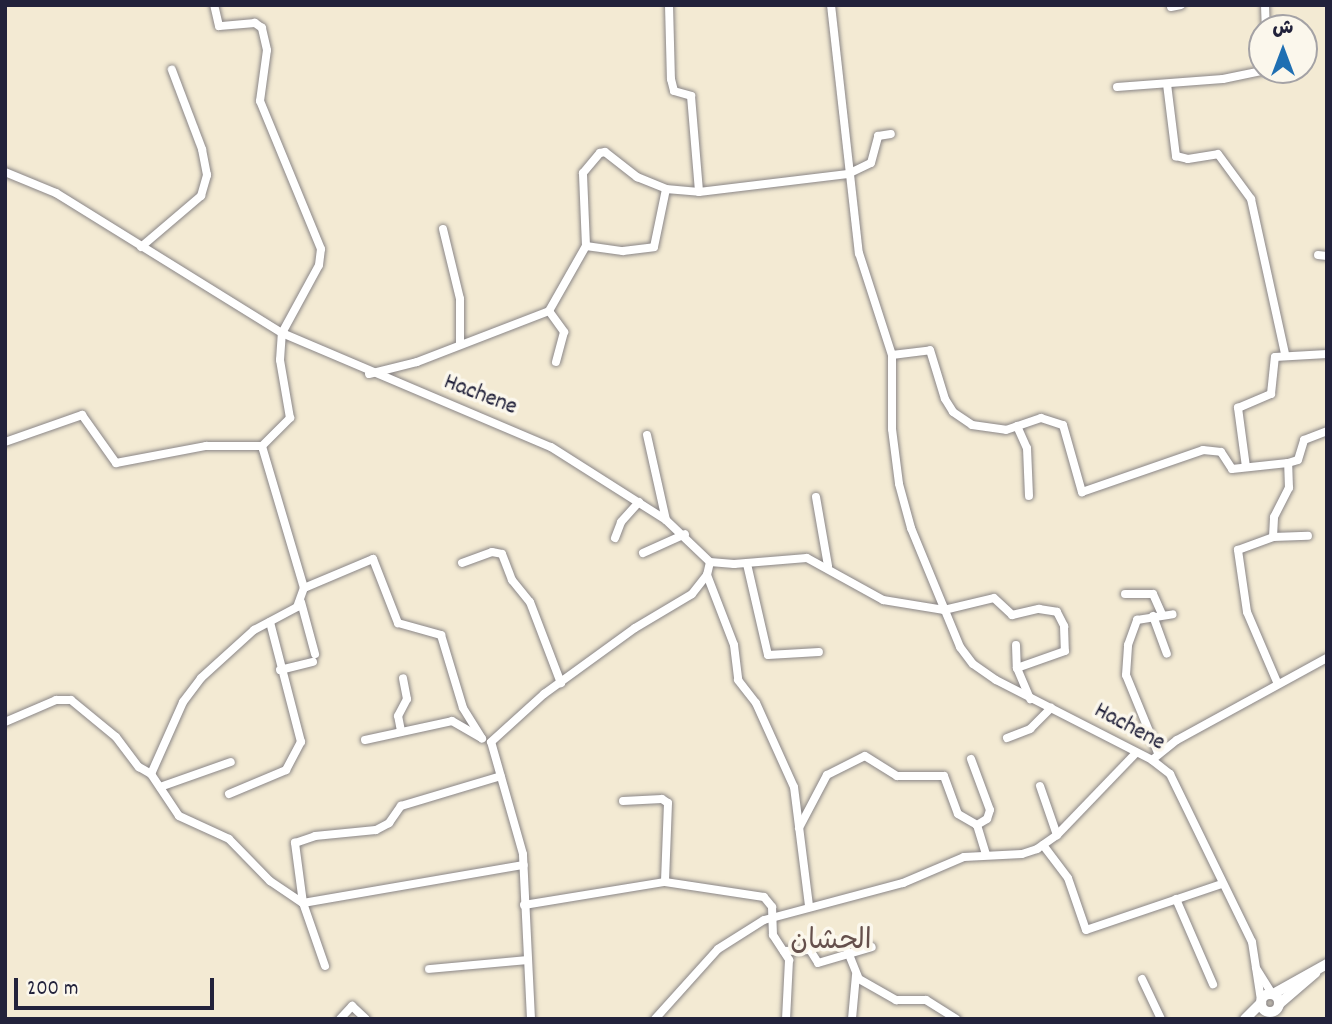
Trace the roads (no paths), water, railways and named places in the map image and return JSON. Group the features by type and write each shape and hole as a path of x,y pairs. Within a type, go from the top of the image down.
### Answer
{"main road":[{"path":"1260,1019 1274,1001 1325,965"},
{"path":"1247,1018 1261,1001 1274,1001"}],"street":[{"path":"5,442 82,415 116,463 206,446 262,446 290,418 280,360 282,333 319,265 321,249 260,101 267,50 262,28 256,23 219,26 214,5"},
{"path":"668,5 671,79 674,91 691,96 699,192"},
{"name":"Hachene","path":"831,5 859,253 892,355 892,429 899,484 911,528 944,610 973,664 1030,699 1136,752 1155,757 1177,784 1222,884 1252,942 1256,968"},
{"path":"141,247 201,196 207,175 202,149 172,70"},
{"path":"1117,87 1167,84 1248,73"},
{"path":"1167,84 1176,156 1188,159 1218,154 1244,183 1251,199 1285,354"},
{"path":"369,374 417,362 549,311 586,246 583,173 593,157 605,152 637,177 666,190 699,192 848,174 871,163 875,140 891,134"},
{"name":"Hachene","path":"5,172 56,193 282,333 369,374 526,434 666,520 685,534 710,562"},
{"path":"586,246 623,251 654,247 666,190"},
{"path":"443,229 460,299 460,344"},
{"path":"549,311 564,332 556,362"},
{"path":"892,355 930,350 945,399 961,420 983,429 1017,426 1041,418 1063,425 1082,492 1203,450 1221,452 1231,469 1288,463 1298,460 1307,438 1327,431"},
{"path":"1246,467 1238,408 1272,394 1276,381 1273,360 1285,354 1327,354"},
{"path":"1017,426 1027,448 1029,496"},
{"path":"647,435 666,520"},
{"path":"262,446 304,588 301,602 314,658 280,670"},
{"path":"1273,537 1274,517 1289,488 1288,463"},
{"path":"816,496 828,566"},
{"path":"615,538 621,522 639,502"},
{"path":"643,553 685,534"},
{"path":"1277,682 1247,612 1238,550 1273,537 1308,536"},
{"path":"462,563 492,552 502,554 512,580 530,602 561,683"},
{"path":"486,740 635,628 692,594 707,576 710,562 747,564 792,556 828,566 883,600 944,610 994,598 1012,615 1039,609 1056,612 1064,626 1065,650 1017,668"},
{"path":"304,588 373,559 398,623 441,635 463,708 486,740 501,776 524,865 529,1018"},
{"path":"747,564 768,655 819,652"},
{"path":"707,576 734,645 738,680 756,702 777,757 792,781 809,905"},
{"path":"1125,594 1153,594 1167,654"},
{"path":"151,774 190,691 219,659 301,602"},
{"path":"1173,614 1157,615 1134,625 1126,675 1155,757 1277,682 1327,658"},
{"path":"229,794 286,770 299,746 301,734 280,670 270,622"},
{"path":"1016,645 1017,668 1030,699"},
{"path":"401,731 398,716 407,699 403,678"},
{"path":"5,722 56,700 71,700 116,737 139,767 151,774 179,816 229,839 270,881 303,903 524,865"},
{"path":"1007,738 1030,729 1051,708"},
{"path":"365,740 452,721 486,740"},
{"path":"655,1019 667,1009 718,949 773,917 809,905 903,883 964,857 1022,854 1043,845 1057,835 1136,752"},
{"path":"798,831 827,775 864,756 897,776 944,776 958,814 976,825 986,855"},
{"path":"971,759 990,810 976,825"},
{"path":"160,787 231,762"},
{"path":"325,966 303,903 295,843 315,836 381,828 401,806 501,776"},
{"path":"1040,786 1057,835"},
{"path":"623,801 662,799 668,803 665,882"},
{"path":"1043,845 1068,878 1086,930 1222,884"},
{"path":"524,905 665,882 764,897 771,903 773,935 789,960 786,1019"},
{"path":"1176,899 1213,984"},
{"path":"784,951 810,950 818,963 872,947"},
{"path":"848,952 856,975 852,1019"},
{"path":"429,969 527,960"},
{"path":"1256,968 1274,1001"},
{"path":"1256,968 1261,1001"},
{"path":"856,975 896,1000 926,1000 957,1019"},
{"path":"1142,979 1161,1019"},
{"path":"340,1019 352,1006 366,1019"},
{"path":"667,1009 670,1019"}],"district":[{"name":"الحشان","path":"831,943"}]}
